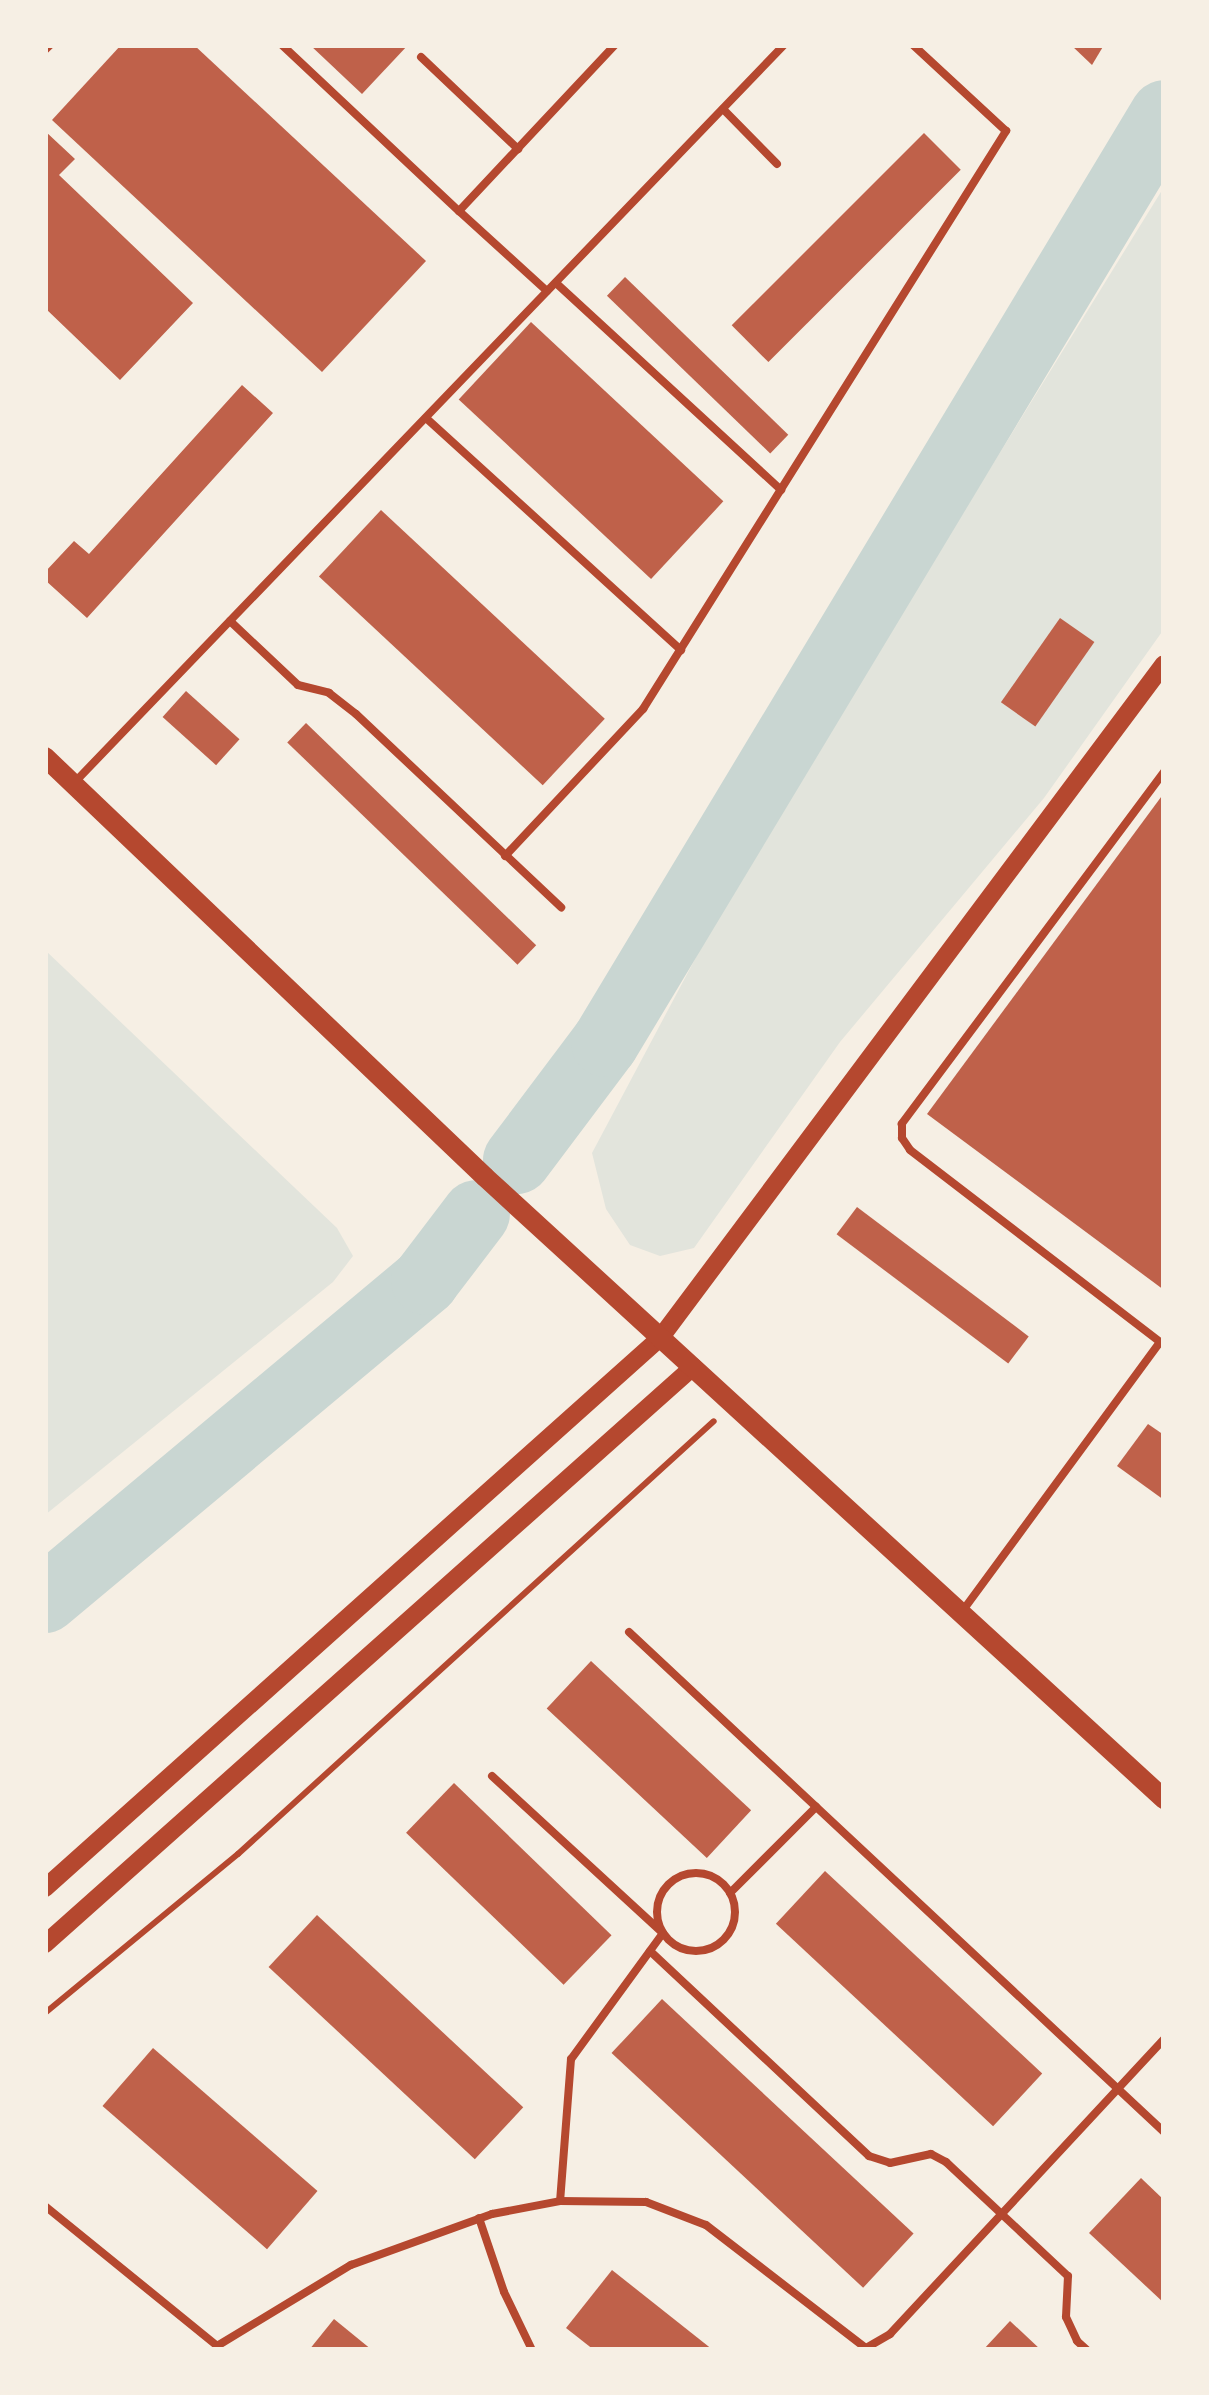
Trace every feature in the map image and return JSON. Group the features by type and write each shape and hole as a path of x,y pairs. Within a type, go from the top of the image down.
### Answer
{"main road":[{"path":"45,756 485,1177 1164,1799"}],"street":[{"path":"45,1888 661,1337 1164,664"},
{"path":"45,1944 693,1367"}],"lane":[{"path":"282,45 548,291"},
{"path":"459,211 616,45"},
{"path":"74,784 784,45"},
{"path":"506,856 643,710 1006,131 913,45"},
{"path":"421,56 518,149"},
{"path":"723,109 777,164"},
{"path":"556,283 781,490"},
{"path":"426,418 681,650"},
{"path":"230,621 298,685 329,693 356,714 560,907"},
{"path":"961,1613 1162,1344 910,1150 902,1138 902,1124 1164,772"},
{"path":"629,1632 1164,2132"},
{"path":"492,1776 663,1933 683,1949 707,1950 719,1944 734,1924 730,1894 716,1879 704,1874 679,1877 660,1896 658,1921 663,1933"},
{"path":"730,1894 816,1807"},
{"path":"560,2200 571,2058 663,1933"},
{"path":"650,1951 869,2156 890,2164 931,2154 946,2162 1002,2213 1068,2276 1066,2317 1077,2341 1087,2350"},
{"path":"45,2206 217,2349 350,2265 479,2218 560,2200 646,2202 706,2225 867,2349 890,2334 1164,2039"},
{"path":"479,2218 504,2292 532,2350"}],"path":[{"path":"45,2013 238,1854 733,1404"}],"shaded area":[{"path":"1164,187 1164,629 1044,798 840,1042 694,1248 660,1256 630,1245 606,1209 592,1153 744,867"},
{"path":"45,950 337,1228 353,1256 333,1282 45,1515"}],"building":[{"path":"121,45 194,45 426,261 322,372 52,120"},
{"path":"310,45 408,45 362,94"},
{"path":"1071,45 1104,45 1092,65"},
{"path":"45,131 75,159 59,175 193,303 120,380 45,308"},
{"path":"924,133 961,170 768,362 732,325"},
{"path":"625,277 788,435 770,453 607,296"},
{"path":"531,322 723,501 651,579 459,400"},
{"path":"242,385 273,413 87,618 45,580 45,572 74,541 89,554"},
{"path":"381,510 605,719 543,785 319,577"},
{"path":"1060,618 1094,642 1035,726 1001,702"},
{"path":"186,691 240,739 216,765 163,717"},
{"path":"306,723 536,945 517,965 287,742"},
{"path":"1164,793 1164,1290 927,1114"},
{"path":"857,1207 1029,1336 1008,1364 837,1234"},
{"path":"1148,1424 1164,1435 1164,1500 1117,1466"},
{"path":"591,1661 751,1810 707,1858 547,1709"},
{"path":"454,1783 612,1935 564,1985 406,1833"},
{"path":"825,1871 1042,2074 993,2126 776,1924"},
{"path":"317,1915 523,2107 475,2159 269,1967"},
{"path":"662,1999 914,2234 863,2288 612,2053"},
{"path":"153,2048 318,2191 267,2249 102,2106"},
{"path":"1141,2178 1164,2200 1164,2303 1089,2233"},
{"path":"612,2270 713,2350 594,2350 566,2328"},
{"path":"334,2319 372,2350 309,2350"},
{"path":"1010,2321 1041,2350 983,2350"}],"waterway":[{"path":"517,1160 605,1043 1164,114"},
{"path":"45,1599 425,1281 476,1214"}]}
